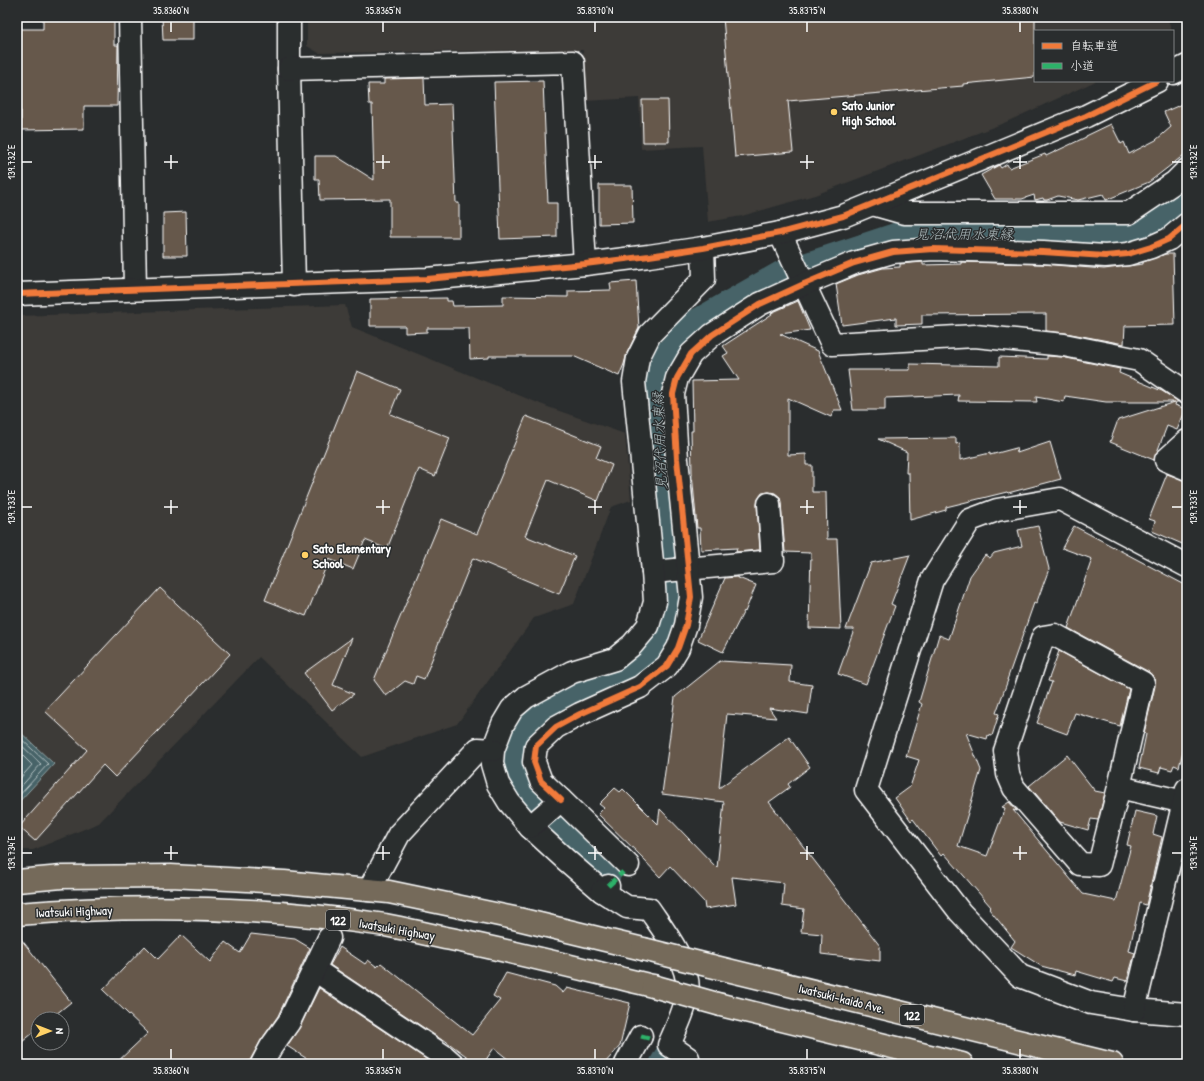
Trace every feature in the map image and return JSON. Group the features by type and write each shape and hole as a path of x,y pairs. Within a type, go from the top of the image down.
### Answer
{"highway":[{"name":"122","path":"17,881 62,877 172,876 284,882 369,890"},
{"name":"Iwatsuki-kaido Ave.","path":"369,890 389,892 514,918 1112,1064"},
{"name":"Iwatsuki Highway","path":"17,914 70,910 175,908 286,914 385,926 503,950 653,986 721,1005 962,1064"}],"street":[{"path":"130,17 135,289"},
{"path":"289,17 294,285"},
{"path":"289,69 573,62 585,264"},
{"path":"1174,72 1187,66"},
{"path":"17,294 427,279 585,264 703,248 780,233 843,216 1086,116 1154,82"},
{"path":"872,204 904,213 1129,213 1174,182 1187,170"},
{"path":"628,865 559,802 541,781 534,762 536,746 556,727 580,714 640,687 667,666 678,648 686,625 691,597 676,452 673,394 677,378 691,354 712,335 760,304 854,263 893,252 925,249 1042,252 1104,256 1128,254 1151,247 1169,239 1187,224"},
{"path":"780,233 832,344 975,336 1064,345 1139,360 1187,393"},
{"path":"684,1064 688,1058 669,1045 683,1009 688,991 684,969 672,941 649,909 627,907 605,888 566,860 535,823 509,802 498,784 492,764 493,750 503,724 512,709 526,697 572,672 615,659 632,646 648,626 654,602 653,572 634,382 638,358 650,334 704,279 703,248"},
{"path":"1187,441 1166,460 1187,469"},
{"path":"1187,566 1060,499 997,510 970,520 932,580 866,790 960,912 1020,976 1091,1003 1134,1010 1187,1014"},
{"path":"653,572 773,561 769,504"},
{"path":"1055,635 1143,683 1119,787 1099,865 1080,864 1014,788 1008,774 1005,751 1042,637 1055,635"},
{"path":"369,890 399,834 478,749 493,750"},
{"path":"1119,787 1185,795 1134,1010"},
{"path":"535,823 559,802"},
{"path":"262,1064 289,1022 328,938"},
{"path":"314,970 445,1057 453,1064"},
{"path":"626,1064 640,1036"}],"shaded area":[{"name":"Sato Junior High School","path":"307,17 1167,17 1172,30 1034,30 1034,82 1094,82 1004,123 815,195 742,216 708,222 702,146 641,149 639,98 585,101 583,50 319,53 307,46"},
{"name":"Sato Elementary School","path":"345,305 352,327 548,407 625,434 631,500 611,507 574,604 534,618 457,724 362,757 259,657 99,823 33,850 17,850 17,316"}],"water":[{"path":"17,729 54,764 17,804"}],"building":[{"path":"43,17 114,17 114,45 118,45 117,106 84,106 84,129 21,130 21,111 18,111 17,29 43,29"},
{"path":"162,17 193,17 193,40 163,40"},
{"path":"723,17 772,17 773,19 797,17 1035,17 1034,77 963,84 963,86 788,101 793,152 735,157"},
{"path":"424,78 425,105 452,104 456,203 459,203 459,237 390,237 390,199 320,200 319,179 315,179 315,156 336,156 374,180 372,104 369,104 368,84 384,84 384,79"},
{"path":"543,81 548,203 557,203 557,237 500,239 494,82"},
{"path":"642,100 668,100 669,142 643,142"},
{"path":"1187,102 1187,158 1185,158 1184,155 1149,182 1106,200 1103,194 1078,200 1058,196 1047,200 1044,200 1043,198 1035,200 1034,195 1022,199 995,199 981,175 999,165 1001,168 1007,164 1009,168 1045,154 1046,156 1111,124 1121,144 1124,142 1129,154 1156,140 1171,127 1164,112"},
{"path":"599,185 632,185 633,223 599,224"},
{"path":"186,212 187,256 163,256 163,213"},
{"path":"1165,254 1173,254 1175,325 1125,326 1124,344 1066,333 1046,331 1046,314 922,315 922,324 896,325 896,318 842,325 836,284 858,275 883,268 900,267 900,264 923,262 923,265 961,264 961,262 1042,264 1104,269 1143,264 1143,262"},
{"path":"636,281 639,328 627,353 619,376 573,356 489,356 489,358 470,359 469,328 427,328 427,332 405,333 405,326 370,326 370,299 447,298 447,301 452,301 453,306 503,305 503,296 568,297 568,291 611,290 610,283"},
{"path":"798,301 810,330 780,334 818,351 842,410 834,410 831,417 788,398 788,455 806,454 806,465 812,465 812,492 826,492 827,539 837,539 841,629 809,628 811,553 785,552 780,497 775,493 762,493 758,499 757,505 760,550 736,552 737,548 701,550 700,528 697,528 692,473 692,381 739,380 723,356 728,353 723,346 772,314 771,313"},
{"path":"1047,356 1062,357 1120,369 1119,373 1162,391 1179,402 1176,402 1175,405 1186,409 1177,430 1167,426 1154,460 1110,442 1118,420 1175,402 1106,402 1065,396 1064,402 1036,397 1037,402 958,401 959,395 885,398 885,410 853,410 848,370 910,370 910,364 999,366 999,357 1047,359"},
{"path":"357,371 400,389 390,414 450,438 435,476 419,469 387,549 365,540 353,569 329,559 306,616 265,600"},
{"path":"526,416 601,446 596,458 612,465 598,501 548,480 525,536 575,556 559,594 473,558 424,679 416,676 413,684 405,681 386,696 374,680 441,519 477,534"},
{"path":"956,438 956,444 960,443 960,460 990,453 990,455 1016,448 1017,453 1050,442 1061,479 946,507 946,510 910,520 909,473 906,473 907,452 878,439"},
{"path":"1167,474 1187,481 1187,546 1152,531 1155,521 1149,519"},
{"path":"1038,526 1049,569 1036,604 1034,603 1007,680 996,713 999,714 992,736 988,735 987,739 966,733 981,770 958,846 987,856 1005,808 1002,807 1009,802 1017,811 1013,810 1083,894 1116,901 1131,846 1127,845 1135,811 1157,816 1153,834 1162,837 1146,905 1140,903 1129,951 1135,953 1127,981 1115,978 1113,982 1076,971 1075,975 1041,966 1011,947 1015,941 989,909 991,907 944,853 941,856 913,819 911,821 895,798 910,787 919,760 906,756 922,704 919,702 939,635 949,639 970,576 985,555 990,558 994,553 1022,546 1018,530"},
{"path":"1074,526 1187,586 1187,735 1179,767 1174,765 1172,770 1161,767 1159,773 1139,768 1146,734 1144,733 1155,686 1154,677 1149,672 1068,628 1092,559 1062,548"},
{"path":"910,555 891,604 895,606 866,684 838,674 854,629 846,629 871,563"},
{"path":"736,577 756,585 745,612 744,611 723,652 698,640 725,578"},
{"path":"160,588 230,654 115,777 103,765 35,841 19,827 87,750 45,711"},
{"path":"352,638 333,685 354,694 332,710 304,673"},
{"path":"1059,651 1129,689 1120,726 1075,713 1067,734 1037,723 1052,682 1048,681"},
{"path":"720,661 791,665 790,682 812,685 808,714 769,708 776,718 727,714 719,788 789,737 810,767 788,784 790,787 769,802 880,946 880,961 821,954 822,934 801,932 804,909 782,906 784,883 732,877 736,904 705,909 704,902 670,866 660,877 644,859 598,814 604,808 599,804 615,788 620,792 623,789 658,824 660,809 717,868 724,802 662,794 675,697"},
{"path":"1067,755 1095,791 1105,793 1098,820 1091,819 1088,830 1060,822 1029,786"},
{"path":"17,934 71,1002 60,1011 30,1011 30,1035 17,1046"},
{"path":"251,934 295,939 310,948 278,1016 261,1040 248,1064 115,1064 148,1033 103,990 145,946 158,959 181,935 210,962 225,942 240,953"},
{"path":"340,947 365,964 368,960 377,967 381,963 472,1035 500,1000 493,996 506,973 555,986 563,993 567,988 630,1003 620,1046 604,1064 514,1064 494,1048 483,1064 477,1064 443,1039 442,1040 330,965"},
{"path":"319,988 429,1061 427,1064 315,1064 287,1046 300,1027"}],"waterway":[{"name":"見沼代用水東縁","path":"608,873 548,817 514,773 515,749 523,730 537,710 633,671 654,655 666,642 669,621 668,588 654,398 662,360 696,323 782,274 909,232 1119,234 1143,230 1178,210 1187,202"},
{"name":"見沼代用水東縁","path":"663,1064 667,1057"}],"marked path":[{"path":"608,886 623,872"},
{"path":"641,1036 649,1038"}],"cycle path":[{"path":"17,294 427,279 585,264 703,248 780,233 843,216 1086,116 1155,82"},
{"path":"561,800 541,781 534,762 536,746 556,727 580,714 640,687 667,666 678,648 686,625 691,597 677,459 673,394 677,378 691,354 712,335 760,304 854,263 893,252 933,249 1043,252 1105,256 1128,254 1151,247 1169,239 1187,224"}],"place":[{"name":"Sato Junior High School","path":"834,112"},
{"name":"Sato Elementary School","path":"305,555"}]}
